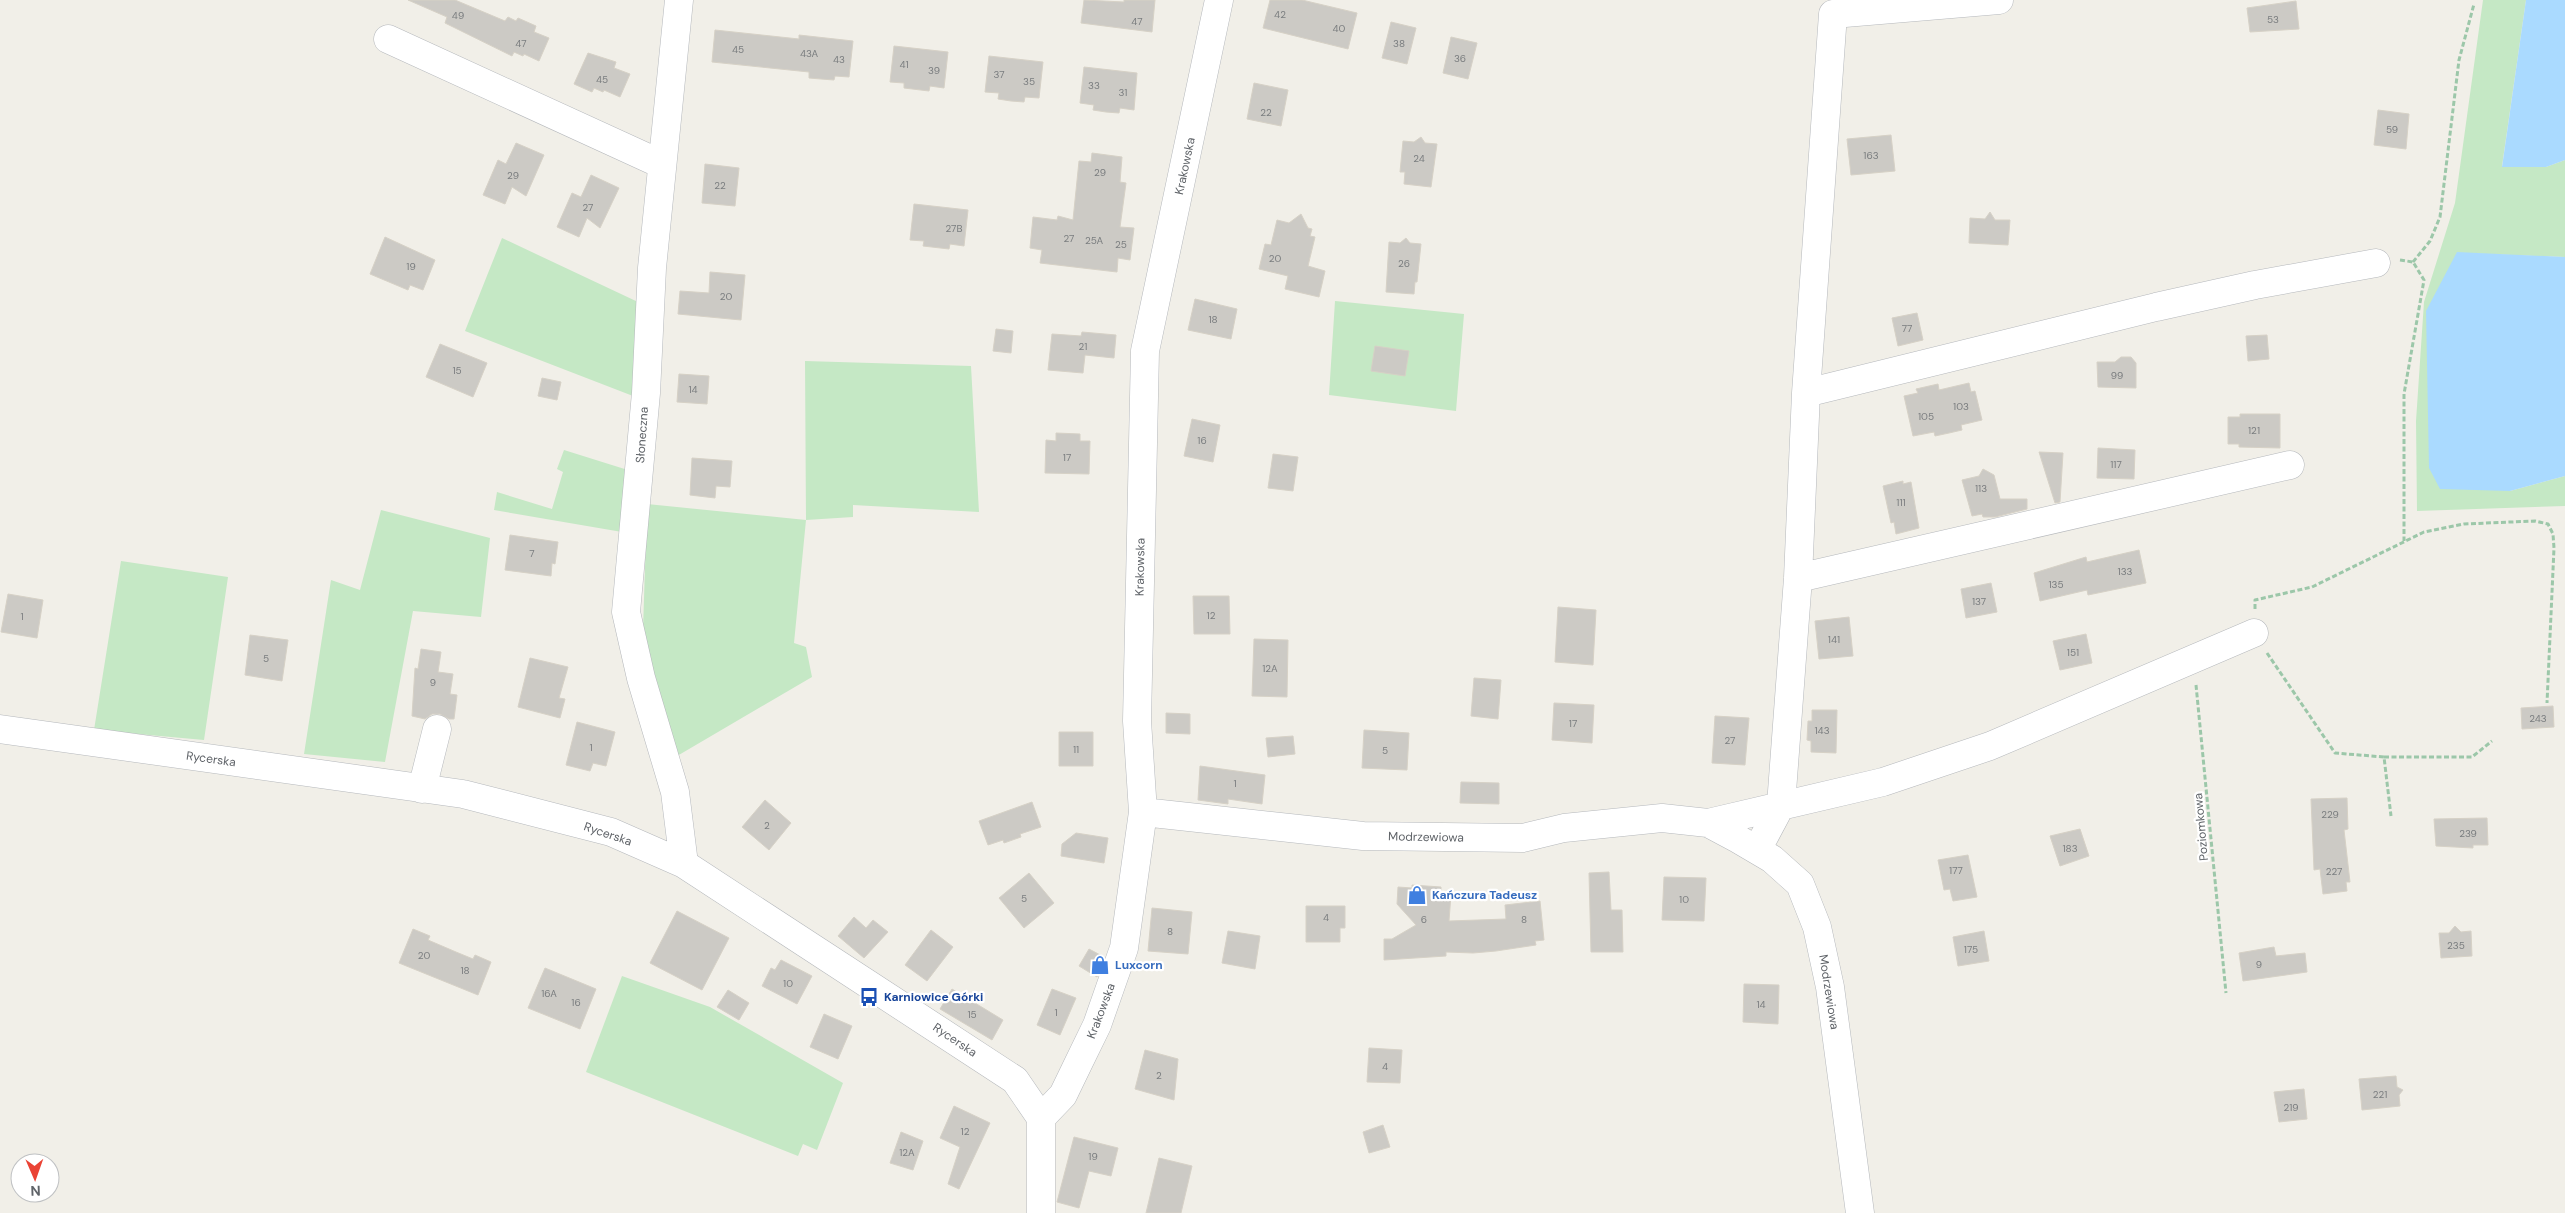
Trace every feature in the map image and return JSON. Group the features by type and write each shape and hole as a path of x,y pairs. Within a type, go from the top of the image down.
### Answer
{"street":[{"name":"Słoneczna","path":"679,0 649,295 640,464 626,612 641,678 674,792 684,864"},
{"name":"Krakowska","path":"1040,1118 1063,1095 1097,1025 1124,948 1143,812 1137,722 1145,350 1220,0"},
{"path":"1757,850 1781,805 1798,578 1806,394 1833,14 1999,0"},
{"path":"388,38 661,164"},
{"path":"1806,394 2174,303 2255,285 2376,263"},
{"path":"1798,578 2290,465"},
{"name":"Modrzewiowa","path":"1143,812 1363,836 1523,838 1564,828 1662,818 1708,823 1883,782 2002,742 2254,633"},
{"name":"Rycerska","path":"0,729 463,794 611,832 684,864 1015,1080 1040,1118"},
{"path":"422,789 437,729"},
{"name":"Modrzewiowa","path":"1708,823 1772,859 1800,884 1817,927 1830,987 1860,1213"},
{"path":"1040,1118 1041,1213"}],"path":[{"path":"2413,262 2430,241 2440,217 2459,60 2474,4"},
{"path":"2376,263 2403,260 2413,262 2424,280 2404,394 2404,541"},
{"path":"2492,740 2472,757 2384,758 2335,753 2254,633 2255,600 2312,586 2424,532 2464,524 2535,520 2548,524 2553,534 2554,548 2547,702"},
{"name":"Poziomkowa","path":"2194,659 2226,993"},
{"path":"2384,758 2391,816"}],"green space":[{"path":"2483,0 2526,0 2502,166 2546,167 2565,160 2565,257 2457,253 2510,491 2565,476 2565,506 2417,511 2416,421 2424,302 2455,203"},
{"path":"502,238 638,302 633,396 465,331"},
{"path":"1335,301 1464,314 1456,411 1329,395"},
{"path":"805,361 971,366 979,512 853,505 853,517 806,520"},
{"path":"564,450 631,471 622,532 494,510 497,492 552,509 563,472 557,469"},
{"path":"647,504 806,520 794,643 806,647 812,677 672,759 643,630"},
{"path":"381,510 490,538 481,617 413,611 385,762 304,754 331,580 360,590"},
{"path":"121,561 228,577 204,740 94,730"},
{"path":"622,976 710,1007 843,1083 817,1150 803,1144 798,1156 586,1072"}],"water":[{"path":"2526,0 2565,0 2565,160 2546,167 2502,167"},
{"path":"2457,252 2565,257 2565,476 2510,491 2440,489 2429,468 2426,311"}],"building":[{"path":"408,0 455,0 505,21 508,17 516,21 518,18 536,26 534,32 549,38 539,61 524,54 523,56 514,52 512,56 445,23 447,17"},
{"path":"1084,0 1124,2 1124,0 1155,0 1152,32 1081,23"},
{"path":"1270,0 1302,0 1357,13 1348,49 1263,28"},
{"path":"2296,1 2299,29 2250,32 2247,8"},
{"path":"1391,22 1416,28 1407,64 1382,58"},
{"path":"715,30 799,39 799,35 853,41 849,77 835,76 834,80 809,78 809,72 712,62"},
{"path":"1451,37 1477,43 1468,79 1443,73"},
{"path":"894,46 948,52 944,88 930,86 929,91 904,88 904,83 890,82"},
{"path":"588,53 616,62 614,68 630,74 620,97 594,88 592,92 574,84"},
{"path":"989,56 1043,62 1039,98 1025,97 1024,102 1011,101 998,99 999,93 985,92"},
{"path":"1084,67 1137,73 1134,110 1120,108 1119,113 1106,112 1093,110 1094,105 1080,103"},
{"path":"1254,83 1288,90 1281,126 1247,119"},
{"path":"2378,110 2409,114 2406,149 2374,145"},
{"path":"1891,135 1895,171 1851,175 1847,139"},
{"path":"1421,137 1425,143 1437,144 1431,187 1404,184 1405,172 1400,172 1403,141 1414,142"},
{"path":"516,143 544,155 526,196 512,187 505,204 483,195 498,160 506,164"},
{"path":"1092,153 1122,157 1120,182 1126,183 1120,227 1134,228 1130,260 1118,258 1117,272 1040,263 1042,250 1030,248 1033,217 1057,220 1058,216 1073,220 1079,161 1091,162"},
{"path":"705,164 739,168 735,206 702,203"},
{"path":"591,175 619,188 600,228 587,218 579,237 557,227 572,193 581,197"},
{"path":"914,204 968,210 964,246 950,244 949,249 923,246 924,241 910,240"},
{"path":"1990,212 1995,220 2010,220 2008,245 1969,243 1970,218 1985,219"},
{"path":"1301,214 1308,228 1312,229 1310,236 1315,237 1308,266 1325,271 1319,297 1285,289 1288,276 1259,269 1265,244 1271,245 1277,220 1289,223"},
{"path":"385,237 435,260 423,290 410,285 408,290 370,274"},
{"path":"1406,238 1410,243 1421,244 1414,294 1386,292 1389,242 1400,243"},
{"path":"710,272 745,275 741,320 678,314 680,291 709,293"},
{"path":"1195,299 1237,309 1231,339 1188,330"},
{"path":"1917,313 1923,340 1898,346 1892,318"},
{"path":"996,329 1013,331 1011,353 993,351"},
{"path":"1082,332 1116,335 1114,358 1085,355 1083,373 1048,370 1052,334 1081,336"},
{"path":"2267,335 2269,359 2248,361 2246,336"},
{"path":"440,344 487,363 473,397 426,377"},
{"path":"1375,346 1409,351 1405,376 1371,371"},
{"path":"2121,357 2131,357 2136,363 2136,388 2098,387 2097,362 2115,362"},
{"path":"679,374 709,376 707,404 677,402"},
{"path":"542,378 561,382 557,400 538,396"},
{"path":"1969,383 1971,392 1975,391 1982,420 1961,425 1962,430 1935,436 1934,432 1913,436 1904,396 1918,393 1916,389 1938,384 1939,390"},
{"path":"2240,414 2280,414 2280,448 2239,447 2239,444 2228,444 2228,417 2240,417"},
{"path":"1192,419 1220,425 1213,462 1184,456"},
{"path":"1056,433 1080,434 1080,441 1090,441 1089,474 1045,473 1046,440 1056,441"},
{"path":"2098,448 2135,450 2134,479 2097,478"},
{"path":"2039,452 2063,453 2060,502 2055,503"},
{"path":"1273,454 1298,457 1293,491 1268,488"},
{"path":"692,458 732,461 730,487 716,486 715,498 690,495"},
{"path":"1983,469 1994,475 2000,499 2027,499 2027,509 1995,517 1983,517 1982,514 1972,516 1962,480 1979,476"},
{"path":"1903,481 1903,484 1911,482 1919,528 1896,534 1894,522 1891,523 1883,486"},
{"path":"510,535 558,542 555,564 552,563 551,576 505,570"},
{"path":"2139,550 2146,583 2088,595 2087,590 2040,601 2034,573 2086,557 2087,562"},
{"path":"1991,583 1997,612 1966,618 1961,589"},
{"path":"8,594 43,600 37,638 1,632"},
{"path":"1193,596 1229,596 1230,634 1194,634"},
{"path":"1558,607 1596,610 1593,665 1555,662"},
{"path":"1849,617 1853,656 1819,659 1815,621"},
{"path":"2086,634 2092,663 2060,670 2053,641"},
{"path":"250,635 288,640 282,681 245,675"},
{"path":"1254,639 1288,640 1287,697 1252,696"},
{"path":"421,649 441,652 438,672 453,674 450,694 457,695 454,719 449,719 440,714 432,714 425,719 412,716 415,668 418,669"},
{"path":"530,658 568,667 559,698 565,699 560,718 518,707"},
{"path":"1474,678 1501,680 1498,719 1471,716"},
{"path":"1554,703 1594,705 1592,743 1552,740"},
{"path":"2553,706 2554,727 2522,729 2521,708"},
{"path":"1812,710 1837,710 1836,753 1811,752 1811,741 1807,740 1808,721 1812,721"},
{"path":"1166,713 1190,714 1190,734 1166,733"},
{"path":"1715,716 1749,718 1745,765 1712,763"},
{"path":"577,722 615,732 606,766 593,763 590,771 566,765"},
{"path":"1364,730 1409,733 1407,770 1362,768"},
{"path":"1059,732 1093,732 1093,766 1059,766"},
{"path":"1293,736 1295,754 1268,757 1266,738"},
{"path":"1200,766 1265,775 1262,804 1228,799 1228,804 1198,800"},
{"path":"1461,782 1499,783 1499,804 1460,803"},
{"path":"2347,798 2348,829 2344,830 2350,882 2346,882 2347,891 2323,894 2320,869 2314,870 2311,799"},
{"path":"765,800 791,823 769,850 742,827"},
{"path":"1032,802 1041,827 1020,834 1021,837 1004,843 1003,840 988,845 979,821"},
{"path":"2487,818 2488,845 2473,845 2473,848 2436,846 2434,819"},
{"path":"2080,829 2089,856 2060,866 2050,836"},
{"path":"1076,833 1108,838 1104,863 1061,856 1062,844"},
{"path":"1968,855 1977,897 1953,901 1950,889 1944,890 1938,860"},
{"path":"1609,872 1611,910 1622,910 1623,952 1591,952 1589,873"},
{"path":"1029,873 1054,903 1024,928 999,898"},
{"path":"1664,877 1706,878 1704,921 1662,920"},
{"path":"1412,885 1441,887 1441,894 1451,894 1449,921 1506,919 1505,905 1540,901 1544,940 1535,941 1536,945 1496,951 1473,953 1446,952 1446,956 1384,960 1384,939 1392,939 1416,925 1397,904 1398,887 1412,888"},
{"path":"1306,906 1345,906 1345,928 1340,928 1340,942 1306,942"},
{"path":"1152,908 1192,912 1188,954 1148,951"},
{"path":"677,911 729,938 702,990 650,963"},
{"path":"854,917 866,928 873,920 888,932 864,958 838,936"},
{"path":"2455,926 2461,932 2471,931 2472,956 2441,958 2439,933 2449,933"},
{"path":"413,929 430,936 428,940 456,952 473,959 475,955 491,962 478,995 399,963"},
{"path":"931,930 953,947 927,981 905,965"},
{"path":"1228,931 1260,936 1255,969 1222,963"},
{"path":"1984,931 1989,961 1958,966 1953,937"},
{"path":"2274,947 2276,956 2305,953 2307,972 2243,981 2239,953"},
{"path":"1089,949 1104,957 1097,977 1079,966"},
{"path":"781,960 812,976 797,1004 762,986 771,968 775,970"},
{"path":"545,968 596,989 580,1029 528,1008"},
{"path":"1744,984 1779,985 1778,1024 1743,1022"},
{"path":"952,989 1003,1020 992,1040 940,1009"},
{"path":"1052,989 1076,998 1060,1035 1037,1025"},
{"path":"728,990 749,1003 739,1020 717,1007"},
{"path":"824,1014 852,1026 838,1059 810,1047"},
{"path":"1369,1048 1402,1050 1400,1083 1367,1082"},
{"path":"1145,1050 1178,1059 1174,1100 1135,1089"},
{"path":"2396,1076 2397,1087 2403,1090 2399,1095 2400,1106 2362,1110 2359,1079"},
{"path":"2304,1089 2307,1119 2279,1122 2274,1092"},
{"path":"954,1106 990,1123 959,1189 948,1184 960,1147 940,1138"},
{"path":"1383,1125 1390,1147 1369,1153 1363,1132"},
{"path":"901,1132 923,1141 913,1170 890,1163"},
{"path":"1074,1137 1118,1148 1111,1176 1089,1171 1079,1208 1057,1202"},
{"path":"1159,1158 1192,1166 1181,1213 1146,1213"}],"place":[{"name":"Kańczura Tadeusz","path":"1417,895"},
{"name":"Luxcorn","path":"1100,965"},
{"name":"Karniowice Górki","path":"869,997"}]}
